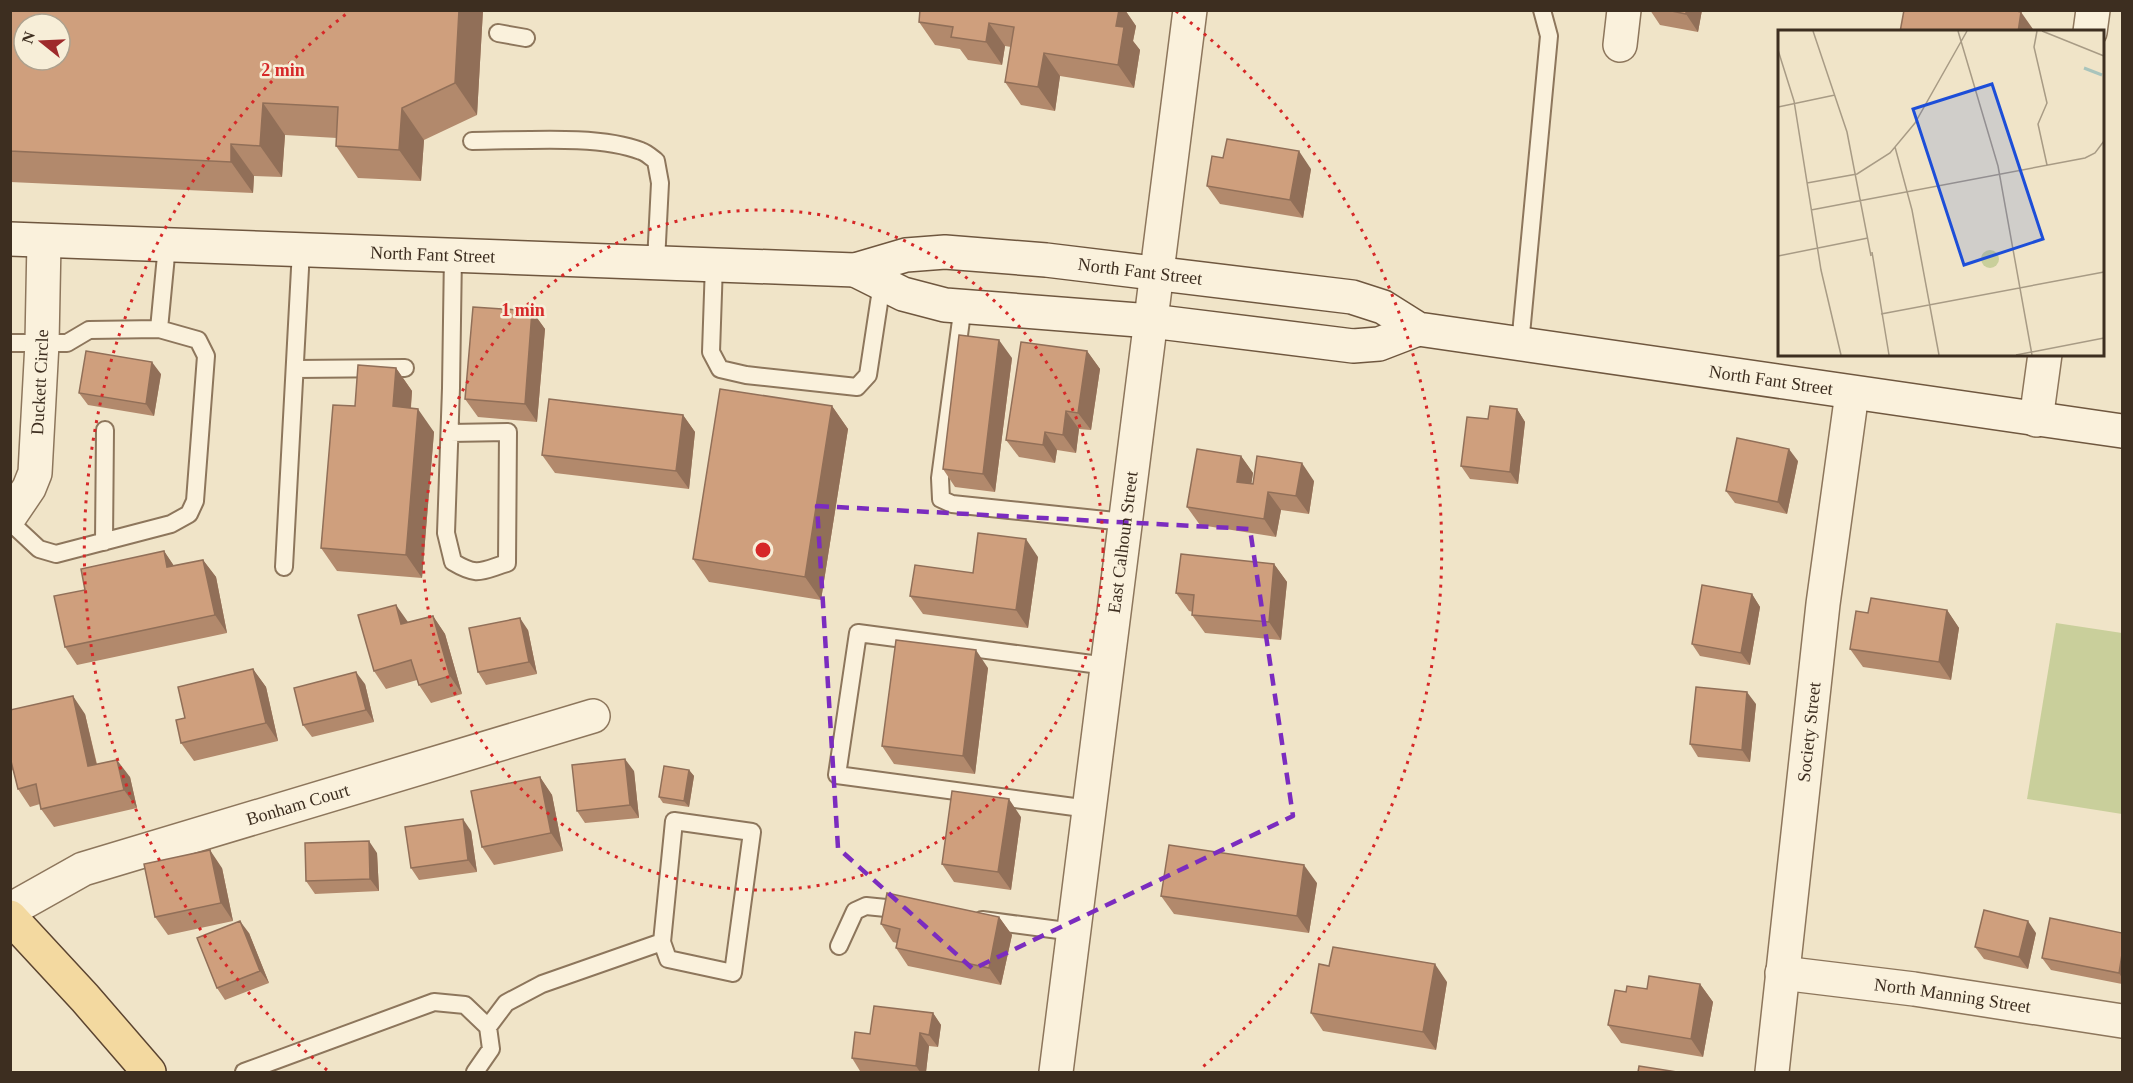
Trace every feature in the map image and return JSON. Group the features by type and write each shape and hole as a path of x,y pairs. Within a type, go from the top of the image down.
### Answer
{"main road":[{"path":"14,926 149,1072"}],"street":[{"name":"East Calhoun Street","path":"1056,1072 1190,10"},
{"path":"1620,45 1624,10"},
{"path":"2090,30 2093,10"},
{"name":"North Fant Street","path":"10,239 714,264 868,277 903,294 945,305 1150,321 1353,346 1379,344 1418,329"},
{"name":"Duckett Circle","path":"10,516 29,488 35,473 26,343 44,240"},
{"name":"North Fant Street","path":"868,277 906,255 945,252 1046,260 1157,273 1352,297 1383,307 1418,329 2122,431"},
{"path":"2036,420 2045,356"},
{"name":"Society Street","path":"1772,1072 1823,604 1852,393"},
{"name":"Bonham Court","path":"14,926 83,869 593,716"},
{"name":"North Manning Street","path":"1782,973 1914,989 2122,1021"}],"lane":[{"path":"1520,345 1549,36 1542,10"},
{"path":"498,33 526,38"},
{"path":"472,141 584,141 624,146 643,152 656,161 660,183 656,262"},
{"path":"159,329 167,245"},
{"path":"285,567 301,250"},
{"path":"450,433 508,432 507,563 477,573 453,562 446,533 453,254"},
{"path":"714,264 711,352 720,369 746,375 857,387 868,375 868,277"},
{"path":"963,305 940,478 941,499 952,504 1125,522"},
{"path":"10,522 39,549 56,554 171,524 189,514 195,501 206,356 198,340 159,329 89,330 66,343 26,343"},
{"path":"296,369 405,368"},
{"path":"104,542 105,430"},
{"path":"1089,809 837,775 858,633 1107,666"},
{"path":"674,821 752,832 733,973 668,959 662,942 674,821"},
{"path":"839,946 855,911 866,906 924,912"},
{"path":"969,918 1074,932"},
{"path":"488,1027 506,1003 542,984 662,942"},
{"path":"244,1072 434,1002 465,1005 488,1027 491,1048 475,1072"}],"highlighted area":[{"path":"817,506 1250,529 1293,816 973,969 838,848"}],"green space":[{"path":"2056,623 2122,633 2122,814 2027,799"}],"building":[{"path":"10,10 459,10 455,83 402,108 399,150 336,146 338,107 263,103 260,146 231,144 231,162 10,151"},
{"path":"920,10 1119,10 1116,26 1124,27 1118,65 1044,53 1038,87 1005,82 1014,27 989,23 986,42 951,37 953,27 919,22"},
{"path":"1667,10 1686,10 1686,14"},
{"path":"1904,10 2012,10 2021,12 2018,30 1900,30"},
{"path":"1227,139 1299,151 1290,200 1207,186 1212,156 1223,158"},
{"path":"473,307 532,311 525,404 465,399"},
{"path":"959,335 999,340 983,474 943,469"},
{"path":"1021,342 1087,351 1078,413 1066,411 1063,435 1045,432 1043,445 1006,440"},
{"path":"86,351 152,362 146,404 79,393"},
{"path":"358,365 396,368 393,406 418,409 406,555 321,548 333,405 355,406"},
{"path":"720,389 832,406 805,577 693,559"},
{"path":"549,399 683,415 676,471 542,455"},
{"path":"1490,406 1517,409 1510,472 1461,466 1467,417 1488,419"},
{"path":"1737,438 1789,449 1778,502 1726,491"},
{"path":"1197,449 1241,456 1237,482 1253,484 1257,456 1302,463 1296,496 1268,492 1264,519 1187,507"},
{"path":"978,533 1026,539 1016,610 910,596 915,565 973,573"},
{"path":"164,551 167,567 203,560 215,615 65,647 54,596 85,590 81,569"},
{"path":"1181,554 1274,564 1269,622 1192,615 1194,595 1176,593"},
{"path":"1702,585 1752,594 1741,653 1692,644"},
{"path":"1871,598 1947,610 1939,662 1850,649 1856,611 1868,613"},
{"path":"396,605 401,624 433,616 450,676 419,685 411,660 374,671 358,615"},
{"path":"520,618 529,662 478,672 469,628"},
{"path":"896,640 976,650 963,756 882,746"},
{"path":"253,669 266,723 181,743 176,720 185,718 178,687"},
{"path":"356,672 366,710 303,725 294,688"},
{"path":"1696,687 1747,692 1742,750 1690,744"},
{"path":"73,696 88,766 117,760 124,790 41,809 36,784 18,789 10,757 10,710"},
{"path":"625,759 630,805 577,811 572,765"},
{"path":"664,766 689,770 684,801 659,797"},
{"path":"540,777 551,833 482,847 471,791"},
{"path":"952,791 1009,799 998,872 942,864"},
{"path":"463,819 468,860 411,868 405,827"},
{"path":"369,841 370,879 306,881 305,843"},
{"path":"1169,845 1304,865 1297,916 1161,896"},
{"path":"210,850 221,903 155,917 144,864"},
{"path":"887,893 999,917 989,968 896,948 900,929 881,924"},
{"path":"1984,910 2028,921 2019,957 1975,947"},
{"path":"2050,918 2122,933 2119,973 2042,958"},
{"path":"240,921 260,971 217,988 197,938"},
{"path":"1333,947 1435,964 1423,1032 1311,1013 1319,964 1329,966"},
{"path":"1649,976 1700,984 1691,1039 1608,1025 1615,990 1626,992 1627,986 1647,989"},
{"path":"874,1006 933,1013 929,1035 920,1033 916,1066 852,1058 855,1032 870,1034"},
{"path":"1639,1066 1677,1072 1638,1072"}]}
